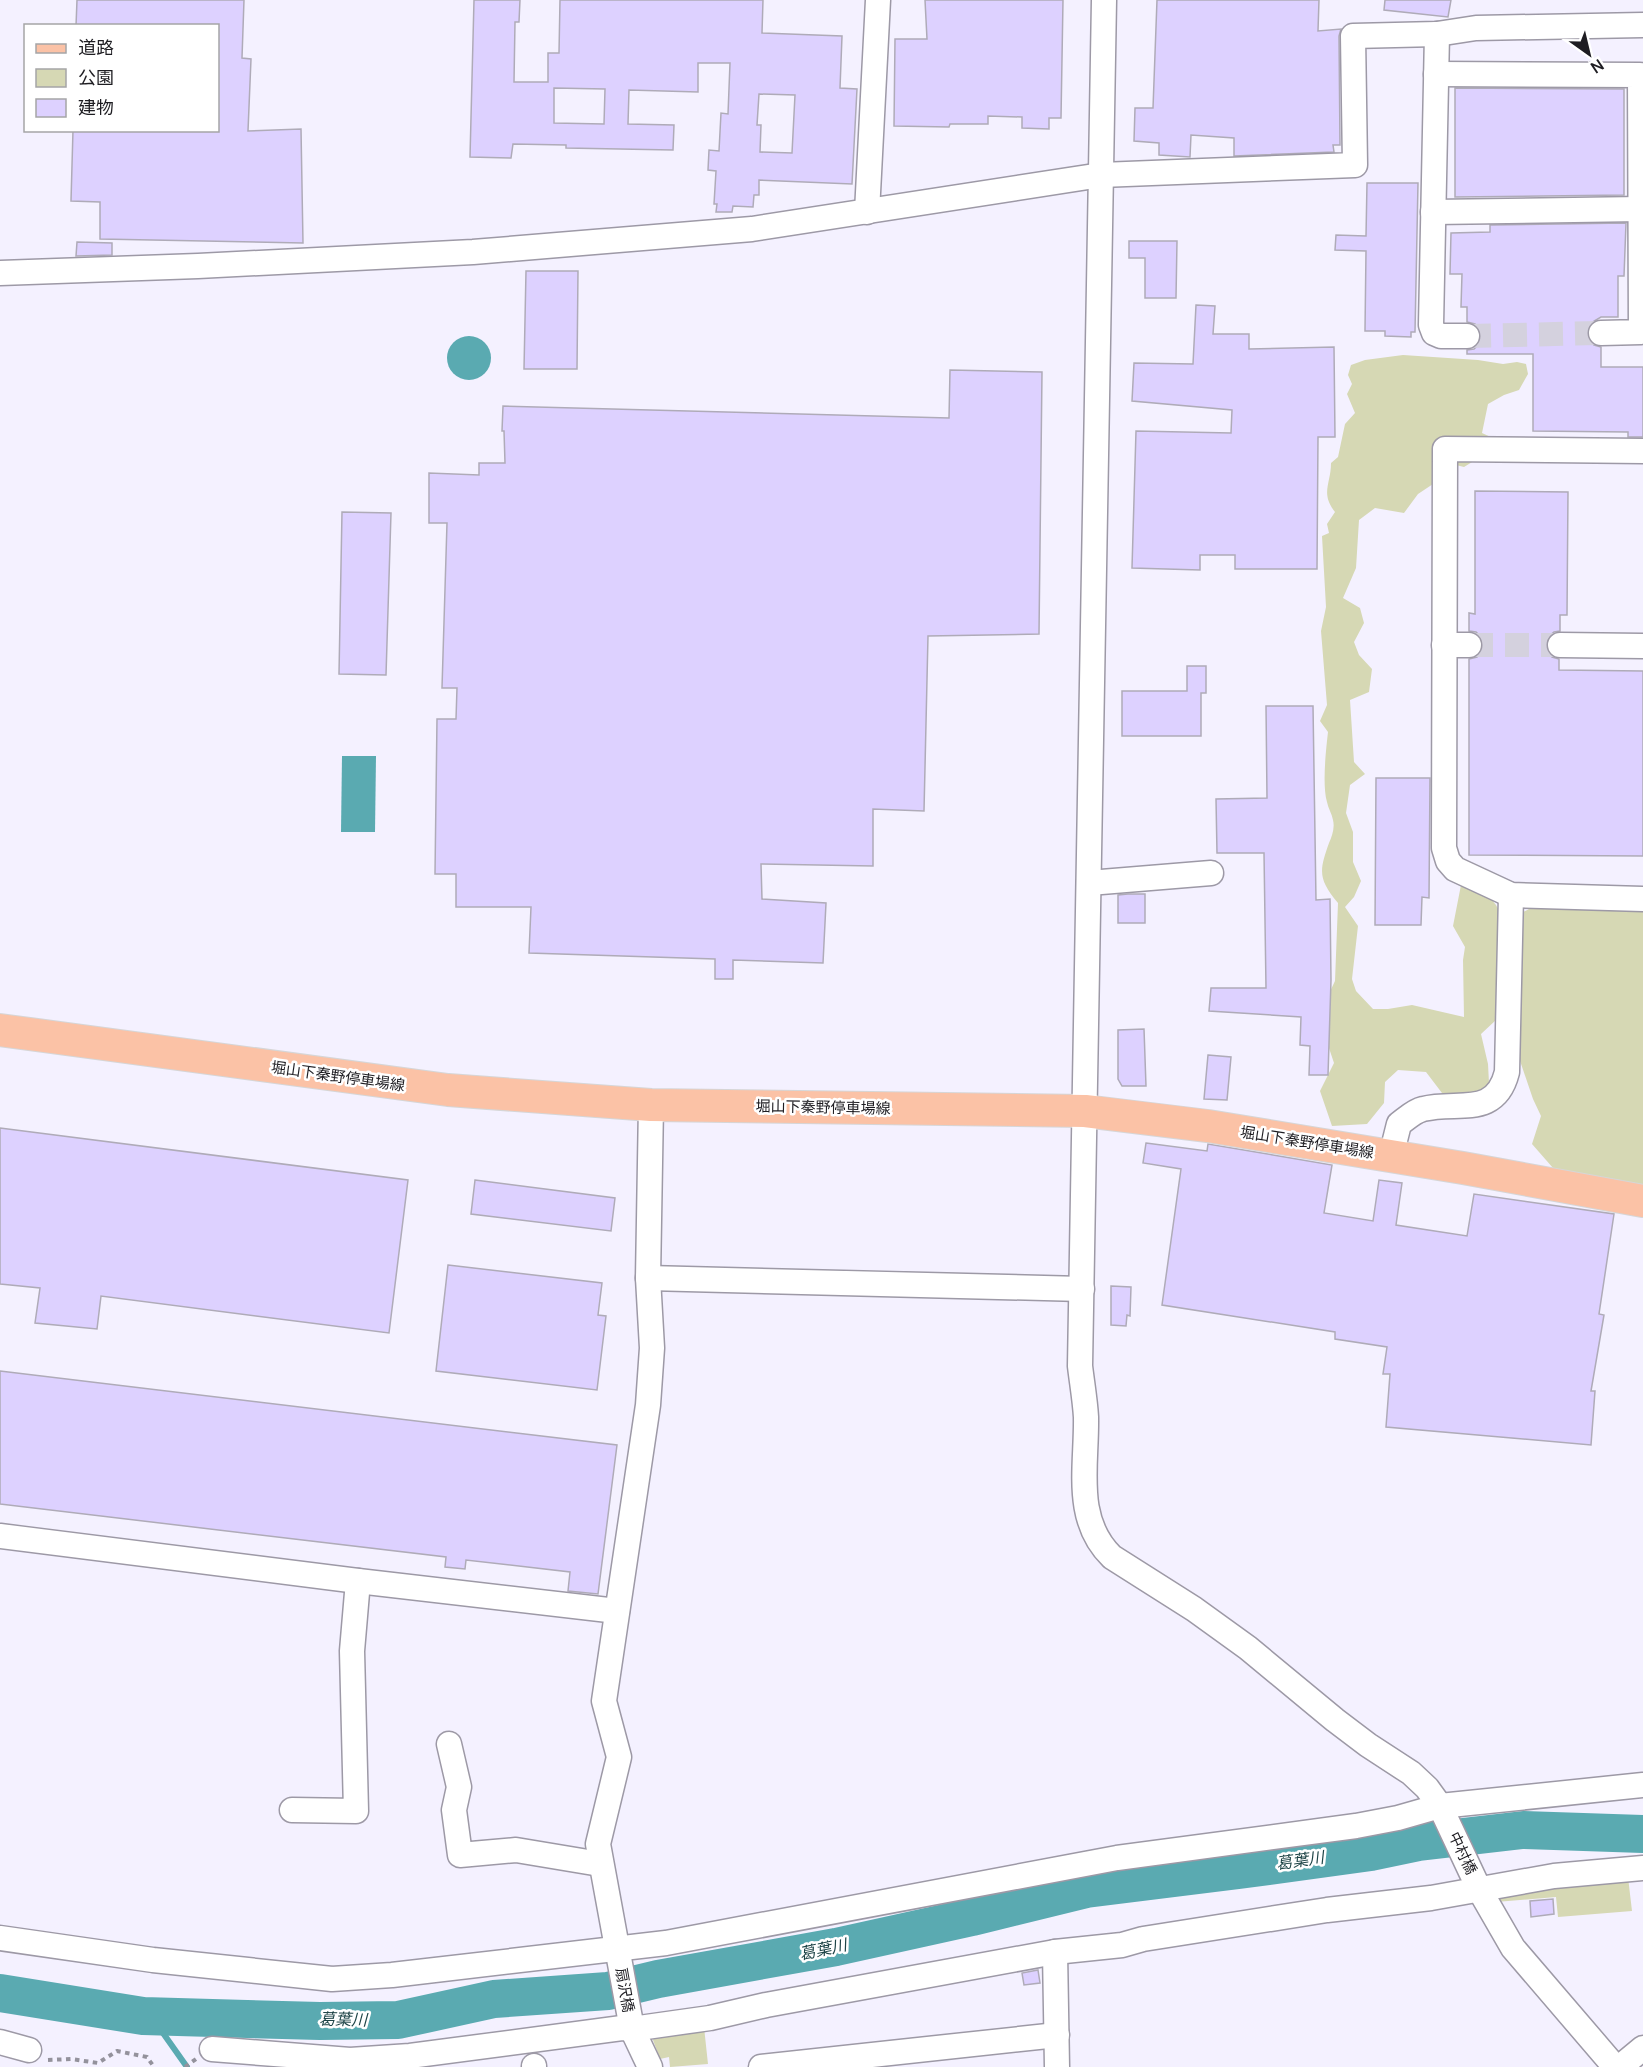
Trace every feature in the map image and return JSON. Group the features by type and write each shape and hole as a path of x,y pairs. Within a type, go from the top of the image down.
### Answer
{"main road":[{"name":"堀山下秦野停車場線","path":"0,1030 448,1090 651,1105 1085,1111 1208,1126 1643,1201"}],"street":[{"path":"867,212 878,0"},
{"name":"中村橋","path":"1104,0 1080,1366 1086,1415 1088,1519 1102,1548 1112,1557 1194,1609 1248,1648 1335,1720 1411,1773 1427,1788 1443,1812 1479,1889 1513,1948 1615,2067"},
{"path":"0,273 198,267 474,252 752,229 1101,175 1355,165 1353,36 1437,34 1476,28 1643,25"},
{"path":"1437,34 1431,325 1434,333 1441,336 1467,336"},
{"path":"1436,74 1641,75 1641,333 1601,333"},
{"path":"1433,212 1641,209"},
{"path":"1643,451 1445,449 1444,645 1444,848 1448,861 1455,869 1511,895 1643,898"},
{"path":"1444,645 1469,645"},
{"path":"1560,645 1643,646"},
{"path":"1089,883 1211,873"},
{"path":"1391,1156 1399,1124 1420,1110 1450,1105 1475,1106 1494,1098 1504,1086 1507,1072 1511,895"},
{"name":"扇沢橋","path":"650,2067 632,2029 598,1844 619,1757 604,1701 648,1405 652,1348 648,1278 651,1105"},
{"path":"648,1278 1082,1289"},
{"path":"0,1536 618,1611"},
{"path":"292,1810 356,1811 352,1651 358,1581"},
{"path":"449,1744 459,1787 454,1810 460,1855 516,1850 600,1864"},
{"path":"0,1938 153,1960 332,1979 404,1974 666,1943 1117,1858 1643,1785"},
{"path":"212,2049 350,2060 410,2056 622,2028 632,2029 710,2019 765,2005 1056,1952 1122,1945 1143,1939 1293,1915 1431,1898 1554,1876 1643,1868"},
{"path":"1056,1952 1057,2067"},
{"path":"761,2067 916,2058 1057,2035"},
{"path":"0,2042 29,2050"},
{"path":"1620,2067 1643,2048"}],"path":[{"path":"29,2050 29,2056 39,2061 71,2059 98,2063 117,2051 147,2057 154,2067"}],"green space":[{"path":"1403,355 1503,364 1517,362 1526,364 1528,374 1519,390 1488,404 1482,433 1495,439 1482,456 1464,467 1444,462 1436,482 1418,494 1404,513 1375,508 1359,520 1356,568 1343,598 1360,608 1364,623 1354,642 1359,655 1372,669 1369,692 1350,700 1354,762 1365,774 1350,785 1346,813 1353,832 1353,862 1361,881 1354,897 1345,907 1358,926 1352,979 1356,991 1373,1009 1412,1005 1464,1017 1463,960 1465,947 1453,926 1461,885 1479,884 1496,905 1505,922 1540,903 1643,898 1643,1186 1553,1168 1532,1144 1541,1116 1517,1052 1496,1020 1481,1034 1488,1064 1489,1083 1471,1100 1442,1093 1426,1072 1398,1070 1385,1082 1384,1103 1367,1124 1332,1126 1320,1091 1334,1063 1326,1039 1325,1002 1335,981 1338,903 1327,887 1322,874 1323,861 1334,826 1325,786 1328,732 1320,721 1327,705 1321,631 1326,607 1322,536 1329,533 1327,524 1335,512 1328,499 1327,488 1331,463 1338,457 1345,424 1355,413 1347,394 1352,384 1348,375 1351,365 1365,360"},
{"path":"1628,1877 1632,1911 1558,1917 1556,1897 1496,1902 1494,1892"},
{"path":"704,2027 708,2064 670,2067 669,2057 660,2059 653,2040 657,2033"}],"water":[{"path":"469,336 484,343 491,358 484,373 469,380 454,373 447,358 454,343"},
{"path":"342,756 376,756 375,832 341,832"}],"building":[{"path":"77,0 244,0 242,58 251,59 248,131 301,129 303,243 100,239 100,202 71,201 73,132 219,132 219,24 76,24"},
{"path":"474,0 520,0 519,22 515,22 514,82 548,82 548,53 559,53 560,0 763,0 762,33 842,36 840,88 857,89 852,184 759,180 759,195 754,195 753,207 733,206 732,212 716,212 717,204 714,204 716,171 708,170 709,150 719,151 721,113 728,114 730,63 698,63 698,92 629,90 628,124 674,125 673,150 566,148 566,145 513,144 511,158 470,157","holes":["554,88 605,89 604,124 554,123","759,94 795,95 792,153 760,152 761,125 757,125"]},
{"path":"925,0 1063,0 1061,118 1049,118 1049,129 1022,128 1022,117 988,116 988,124 950,124 949,127 894,126 895,39 927,39"},
{"path":"1157,0 1319,0 1318,31 1341,29 1339,36 1340,145 1333,145 1334,152 1234,156 1234,138 1191,135 1190,157 1159,155 1159,143 1134,141 1135,108 1153,108"},
{"path":"1385,0 1451,0 1448,17 1384,10"},
{"path":"1455,88 1624,89 1624,195 1455,197"},
{"path":"1367,183 1418,183 1415,332 1411,332 1411,337 1385,336 1385,331 1365,331 1366,251 1335,250 1336,235 1366,236"},
{"path":"1626,223 1624,276 1618,276 1618,317 1601,317 1589,326 1587,334 1589,341 1601,347 1601,367 1643,367 1643,437 1628,437 1628,432 1533,431 1533,354 1467,354 1467,350 1474,349 1479,344 1481,335 1480,329 1475,324 1467,322 1467,307 1461,307 1462,274 1450,274 1451,233 1490,232 1490,225"},
{"path":"1129,241 1177,241 1176,298 1145,298 1145,258 1129,258"},
{"path":"77,242 112,243 112,255 76,256"},
{"path":"526,271 578,271 577,369 524,369"},
{"path":"1196,305 1215,306 1213,334 1249,334 1249,349 1334,347 1335,437 1318,437 1317,569 1235,569 1235,555 1200,555 1200,570 1132,568 1136,431 1231,433 1232,410 1132,401 1134,363 1193,364"},
{"path":"950,370 1042,372 1039,634 928,636 924,811 873,809 873,866 761,864 762,899 826,903 823,963 733,960 733,979 715,979 715,959 529,953 531,907 456,907 456,874 435,874 437,719 456,719 457,688 442,688 447,523 429,523 429,473 479,475 479,463 505,463 504,431 502,431 503,406 949,418"},
{"path":"1475,491 1568,492 1567,615 1560,615 1560,631 1548,637 1547,651 1552,657 1559,659 1559,670 1643,671 1643,856 1469,855 1469,659 1477,657 1482,652 1483,646 1481,637 1476,632 1469,631 1469,613 1475,614"},
{"path":"342,512 391,513 386,675 339,674"},
{"path":"1187,666 1206,666 1206,693 1201,693 1201,736 1122,736 1122,691 1187,691"},
{"path":"1266,706 1313,706 1316,900 1330,899 1331,980 1328,1075 1309,1075 1310,1046 1300,1045 1301,1017 1209,1011 1211,988 1266,988 1264,853 1217,853 1216,799 1267,798"},
{"path":"1376,778 1430,778 1429,898 1422,897 1421,925 1375,925"},
{"path":"1145,894 1145,923 1118,923 1118,895"},
{"path":"1144,1029 1146,1086 1122,1086 1118,1079 1118,1030"},
{"path":"1208,1055 1231,1057 1227,1100 1204,1099"},
{"path":"0,1128 408,1180 389,1333 101,1296 97,1329 35,1323 40,1288 0,1284"},
{"path":"1146,1143 1207,1151 1208,1144 1332,1165 1324,1213 1373,1221 1379,1180 1402,1183 1396,1225 1467,1236 1474,1194 1614,1214 1599,1314 1604,1315 1591,1391 1595,1391 1591,1445 1386,1427 1390,1374 1383,1374 1387,1347 1335,1339 1335,1332 1162,1305 1181,1169 1143,1163"},
{"path":"475,1180 615,1198 611,1231 471,1214"},
{"path":"448,1265 602,1283 598,1315 606,1316 597,1390 436,1371"},
{"path":"1111,1286 1131,1287 1130,1316 1127,1315 1126,1326 1111,1325"},
{"path":"0,1371 617,1445 598,1594 568,1591 570,1572 466,1560 465,1569 445,1567 446,1557 0,1504"},
{"path":"1553,1899 1554,1914 1531,1917 1530,1901"},
{"path":"1038,1970 1040,1983 1024,1985 1022,1973"}],"waterway":[{"name":"葛葉川","path":"0,1993 143,2016 320,2021 398,2020 494,1999 608,1991 658,1979 836,1947 1086,1889 1371,1852 1419,1842 1523,1830 1643,1834"},
{"path":"151,2016 187,2067"}],"tunnel":[{"path":"1467,336 1601,333"},
{"path":"1469,645 1560,645"}]}
